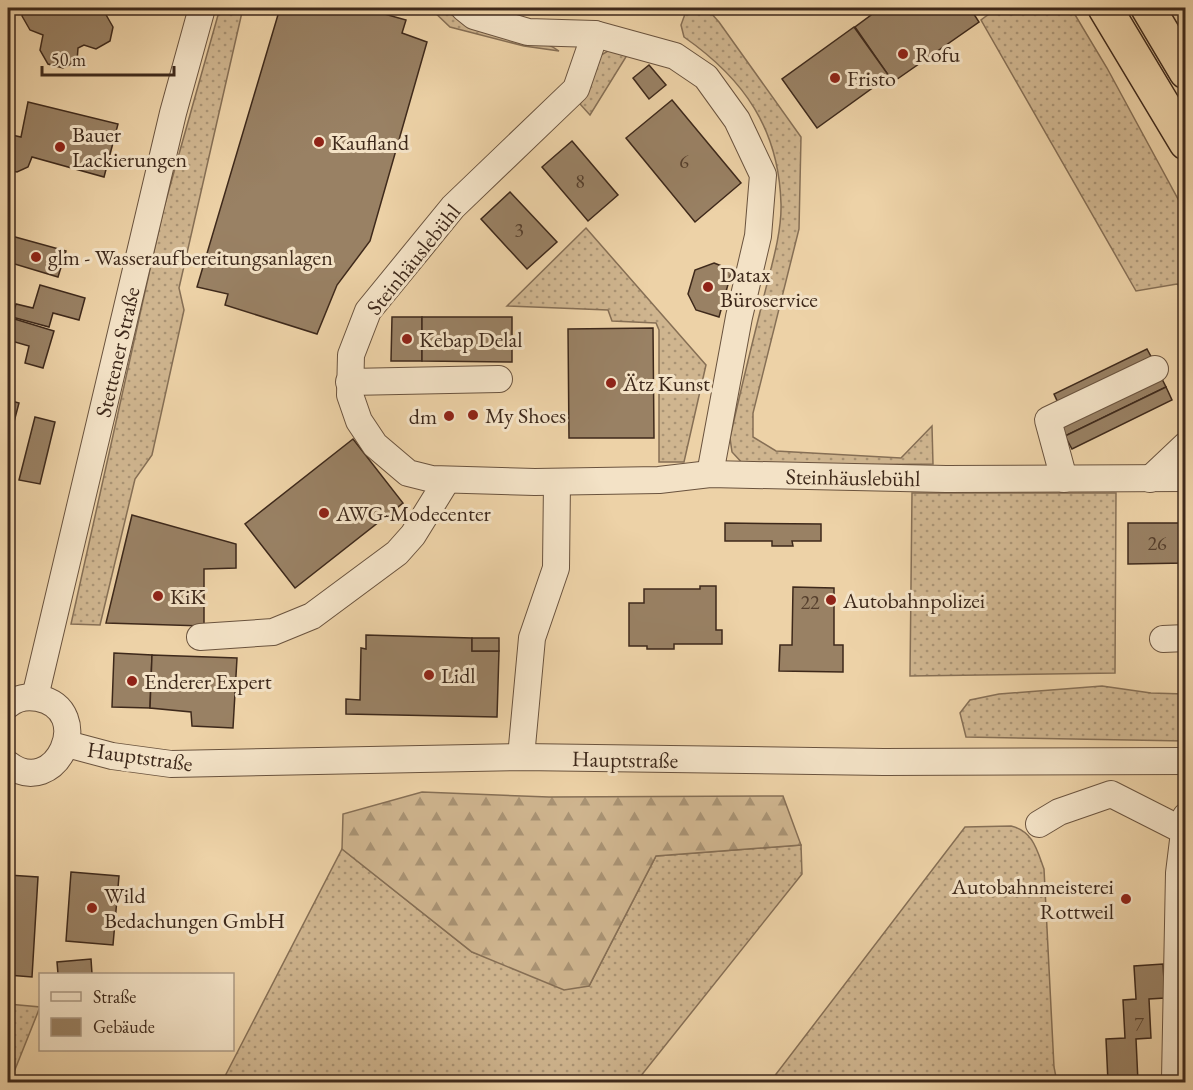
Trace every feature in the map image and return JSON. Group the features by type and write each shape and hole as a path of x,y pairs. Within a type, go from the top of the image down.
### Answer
{"highway":[{"path":"1106,8 1185,143"},
{"path":"1148,8 1185,72"}],"street":[{"name":"Stettener Straße","path":"35,697 171,124 202,8"},
{"path":"464,8 474,16 528,32 594,34 675,56 706,77 737,120 763,175 758,236 739,317 710,474"},
{"name":"Steinhäuslebühl","path":"594,34 576,89 453,207 368,311 351,355 349,382 359,421 375,445 408,472 447,480 557,482 659,480 710,474 1064,479 1185,478"},
{"path":"1064,479 1048,420 1155,369"},
{"path":"349,382 499,379"},
{"path":"1150,479 1185,445"},
{"path":"200,637 273,632 312,616 397,553 413,535 447,480"},
{"path":"521,757 532,638 556,568 557,482"},
{"path":"8,705 23,698 35,697 54,706 66,723 67,744 57,761 40,771 20,771 8,764"},
{"name":"Hauptstraße","path":"67,744 112,756 171,764 521,757 884,762 1185,761"},
{"path":"1040,824 1059,812 1111,794 1185,823 1175,1079"}],"green space":[{"path":"220,8 243,8 179,288 184,310 152,455 135,479 100,625 71,624 163,211"},
{"path":"430,8 442,10 477,28 529,38 559,51 524,46 450,27"},
{"path":"997,8 1071,8 1107,68 1185,212 1185,289 1177,284 1136,291 981,20"},
{"path":"697,10 710,12 719,22 801,137 799,229 753,413 753,437 776,451 901,458 932,426 933,464 745,466 732,452 730,438 779,228 781,204 779,177 765,129 754,108 724,70 684,37 681,25 685,14"},
{"path":"613,48 629,52 590,115 580,104 588,92 596,58"},
{"path":"586,228 706,365 684,462 659,462 659,330 656,323 612,321 608,310 507,306"},
{"path":"912,493 1116,493 1115,673 910,676"},
{"path":"1102,686 1151,693 1185,694 1185,741 966,737 960,713 970,700 999,694"},
{"path":"422,792 549,797 783,796 801,845 656,856 589,986 564,990 472,952 342,849 343,814"},
{"path":"1011,826 1024,832 1033,842 1044,869 1054,1067 1057,1082 770,1082 965,827"},
{"path":"801,845 802,874 636,1082 222,1082 342,849 472,952 589,986 656,856"},
{"path":"8,1004 39,1007 10,1082 8,1082"}],"building":[{"path":"24,8 91,8 105,13 113,27 110,41 96,49 84,45 78,48 77,61 63,68 48,64 40,50 43,35 30,30 22,16"},
{"name":"Kaufland","path":"280,8 363,8 406,20 402,33 427,42 370,241 337,285 317,334 225,305 228,294 197,287"},
{"name":"Rofu","path":"866,8 970,8 979,22 893,82 855,27 871,15"},
{"name":"Fristo","path":"854,27 889,76 817,128 782,79"},
{"path":"649,65 666,85 649,99 633,78"},
{"path":"672,100 741,183 695,222 626,138"},
{"name":"Bauer Lackierungen","path":"28,102 118,124 104,177 32,157 28,167 17,172 8,170 8,138 12,135 21,137"},
{"path":"572,141 618,195 588,221 542,167"},
{"path":"510,192 557,242 527,269 481,219"},
{"name":"glm - Wasseraufbereitungsanlagen","path":"8,235 66,251 58,277 8,262"},
{"name":"Datax Büroservice","path":"714,263 732,270 719,317 696,310 688,294 695,270"},
{"path":"40,285 85,298 79,320 53,313 49,327 12,317 16,304 33,308"},
{"path":"8,317 54,331 43,368 25,363 29,346 8,340"},
{"name":"Kebap Delal","path":"392,317 422,317 422,361 391,361"},
{"path":"422,317 512,317 512,362 422,361"},
{"name":"Ätz Kunst","path":"653,328 654,438 569,438 568,329"},
{"path":"1147,349 1154,362 1060,407 1054,394"},
{"path":"1160,375 1166,387 1065,436 1059,424"},
{"path":"1166,387 1172,400 1072,449 1065,436"},
{"path":"8,400 19,403 10,437 8,436"},
{"path":"35,417 55,422 40,484 19,480"},
{"name":"AWG-Modecenter","path":"353,439 403,503 295,588 245,524"},
{"name":"KiK","path":"132,515 236,544 236,568 204,569 204,626 106,623"},
{"path":"725,523 821,524 821,541 792,541 793,546 772,546 772,541 725,541"},
{"path":"1128,523 1186,523 1186,563 1128,564"},
{"path":"700,586 716,586 716,630 722,630 722,644 674,644 674,649 629,646 629,603 644,603 644,589 700,589"},
{"path":"793,587 834,588 834,645 843,645 843,672 779,671 780,645 792,645"},
{"name":"Lidl","path":"366,635 472,638 472,651 499,651 497,717 346,714 346,699 360,700 361,648 366,649"},
{"path":"472,638 499,638 499,651 472,651"},
{"name":"Enderer Expert","path":"114,653 152,655 150,708 112,707"},
{"path":"152,655 237,658 233,728 192,726 191,712 150,708"},
{"name":"Wild Bedachungen GmbH","path":"71,872 119,876 113,945 66,941"},
{"name":"Wild Bedachungen GmbH","path":"8,875 38,877 32,977 8,975"},
{"path":"91,959 92,973 58,973 57,962"},
{"path":"1163,964 1165,998 1149,999 1151,1038 1136,1039 1138,1082 1108,1082 1106,1039 1125,1038 1123,1000 1136,999 1134,966"}],"place":[{"name":"Rofu","path":"903,54"},
{"name":"Fristo","path":"835,78"},
{"name":"Kaufland","path":"319,142"},
{"name":"Bauer Lackierungen","path":"60,147"},
{"name":"glm - Wasseraufbereitungsanlagen","path":"36,257"},
{"name":"Datax Büroservice","path":"708,287"},
{"name":"Kebap Delal","path":"407,339"},
{"name":"Ätz Kunst","path":"611,383"},
{"name":"My Shoes","path":"473,415"},
{"name":"dm","path":"449,416"},
{"name":"AWG-Modecenter","path":"324,513"},
{"name":"KiK","path":"158,596"},
{"name":"Autobahnpolizei","path":"831,600"},
{"name":"Lidl","path":"429,675"},
{"name":"Enderer Expert","path":"132,681"},
{"name":"Autobahnmeisterei Rottweil","path":"1126,899"},
{"name":"Wild Bedachungen GmbH","path":"92,908"}]}
